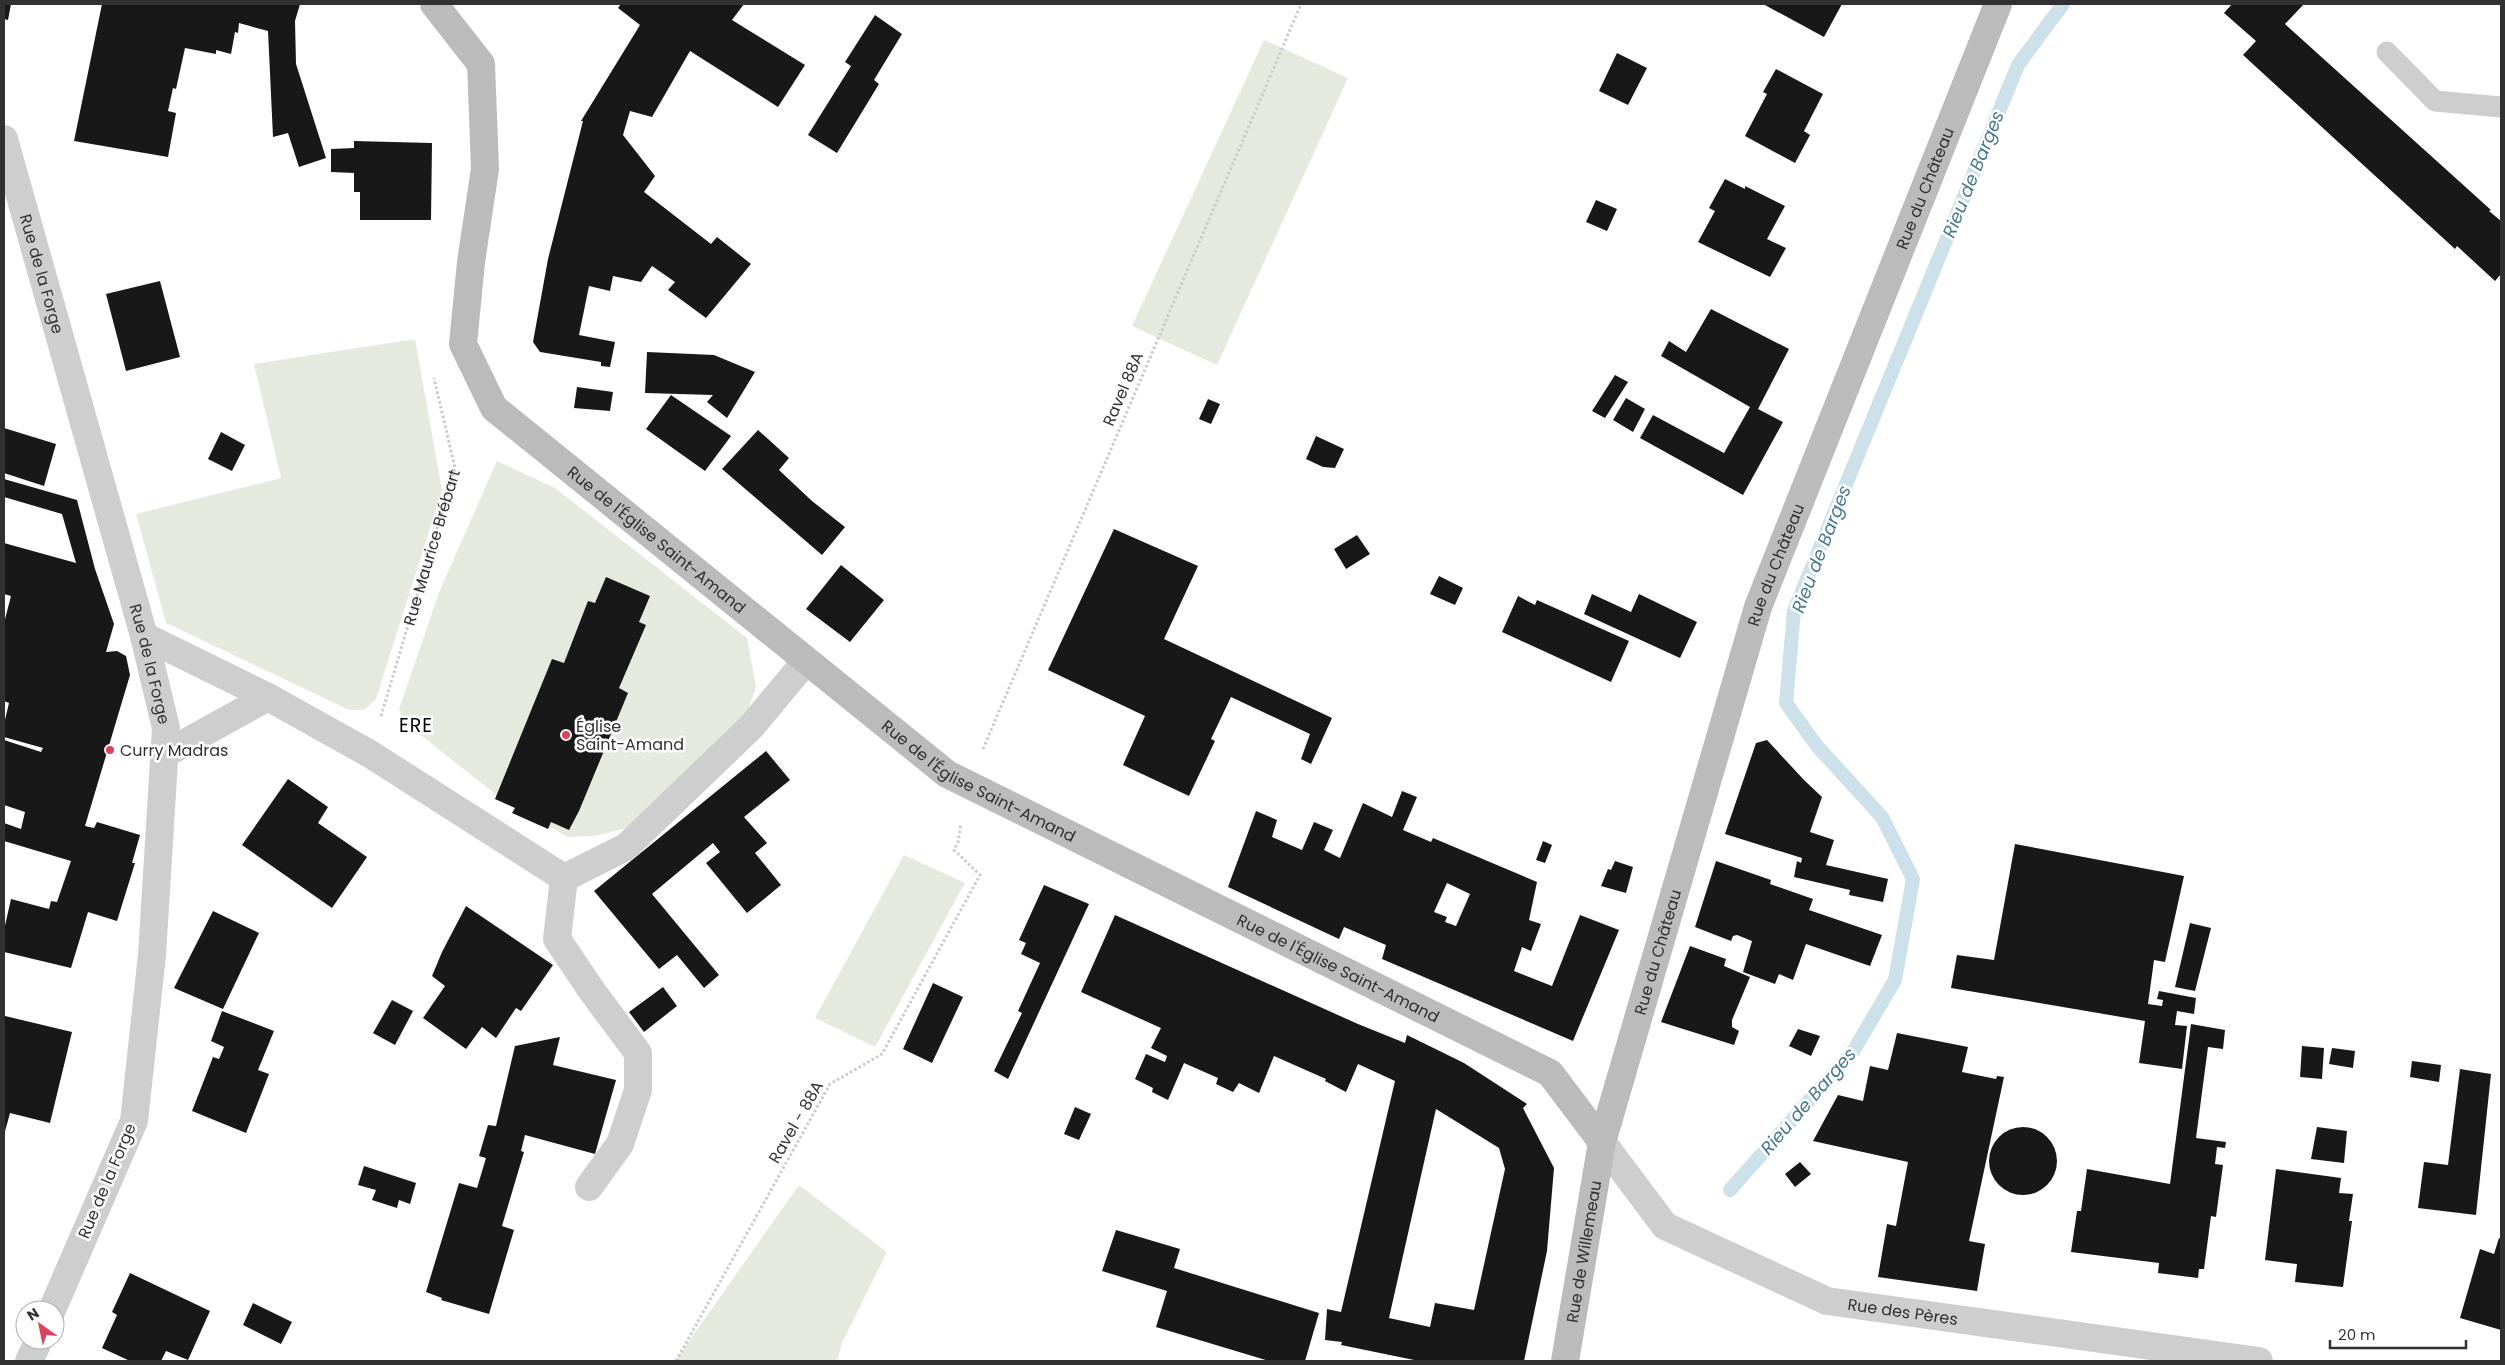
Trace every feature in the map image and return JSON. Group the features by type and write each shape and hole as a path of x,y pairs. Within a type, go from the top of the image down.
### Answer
{"street":[{"name":"Rue de l'Église Saint-Amand","path":"434,4 481,64 484,169 466,301 463,344 494,408 947,774 1550,1073 1602,1142"},
{"name":"Rue du Château","path":"1602,1142 1758,607 1998,4"},
{"name":"Rue de la Forge","path":"4,138 144,636 166,728 152,955 134,1121 56,1300"},
{"path":"144,636 268,697 370,754 564,878"},
{"path":"564,878 626,847 751,727 806,661"},
{"path":"165,754 268,697"},
{"path":"564,878 557,938 592,991 638,1053 638,1090 620,1144 589,1187"},
{"name":"Rue de Willemeau","path":"1565,1361 1602,1142"},
{"name":"Rue des Pères","path":"1602,1142 1665,1226 1827,1301 2259,1361"}],"lane":[{"path":"2387,52 2435,101 2501,107"}],"path":[{"name":"Ravel 88A","path":"968,784 1301,4"},
{"name":"Rue Maurice Brébart","path":"370,754 455,468 434,377"},
{"name":"Ravel - 88A","path":"676,1361 830,1084 882,1054 980,875 954,850 958,842 968,784"}],"shaded area":[{"path":"1264,40 1348,78 1217,365 1132,326"},
{"path":"415,339 442,490 376,699 364,710 349,710 166,623 136,514 281,478 254,364"},
{"path":"497,461 555,488 747,638 756,687 745,719 627,828 595,836 568,837 504,801 403,721 399,709 440,590"},
{"path":"904,855 965,883 875,1047 815,1018"},
{"path":"799,1185 887,1252 842,1343 837,1361 675,1361"}],"building":[{"path":"4,4 11,4 8,20 4,19"},
{"path":"102,4 300,4 295,21 296,64 326,158 299,167 288,133 273,137 268,31 239,23 238,33 235,32 231,54 216,50 216,54 185,48 176,89 173,88 168,111 176,113 168,157 74,141"},
{"path":"621,4 744,4 732,20 805,65 778,107 690,51 652,117 630,111 623,135 655,176 644,192 711,244 717,237 751,264 706,318 668,290 675,282 652,266 641,282 613,276 610,291 589,286 579,335 615,342 610,367 601,366 601,362 540,352 533,342 548,259 583,121 581,121 640,25 618,8"},
{"path":"1763,4 1842,4 1824,37"},
{"path":"2232,4 2304,4 2285,24 2501,221 2501,274 2495,281 2457,246 2455,249 2243,55 2256,41 2224,13"},
{"path":"875,15 902,34 874,80 879,84 837,153 808,135 851,66 845,62"},
{"path":"1617,53 1647,68 1628,105 1599,91"},
{"path":"1776,69 1823,94 1804,131 1810,135 1795,163 1745,136 1767,94 1763,92"},
{"path":"354,141 432,143 431,220 360,220 360,192 354,192 354,173 331,172 331,149 354,148"},
{"path":"1725,179 1745,189 1745,186 1785,206 1767,239 1786,248 1770,277 1698,242 1715,211 1709,208"},
{"path":"1596,200 1617,209 1607,231 1586,222"},
{"path":"160,281 180,357 126,371 106,294"},
{"path":"1711,309 1789,349 1758,409 1783,422 1743,495 1640,438 1653,415 1724,453 1750,407 1661,356 1669,341 1686,352"},
{"path":"647,352 714,355 755,372 727,418 707,402 713,395 645,393"},
{"path":"1615,375 1628,382 1605,418 1592,411"},
{"path":"577,387 613,392 610,411 574,408"},
{"path":"671,395 731,436 705,471 646,429"},
{"path":"1626,398 1645,409 1633,432 1613,420"},
{"path":"1208,399 1220,404 1211,424 1199,419"},
{"path":"4,428 56,444 44,486 4,473"},
{"path":"758,430 789,458 779,470 812,501 845,527 822,555 722,469"},
{"path":"221,432 245,445 232,471 208,459"},
{"path":"1316,436 1344,449 1335,468 1323,467 1306,459"},
{"path":"4,479 77,500 95,569 114,624 106,652 117,651 126,656 130,675 85,826 94,828 97,822 140,835 132,863 135,863 117,921 88,912 71,968 4,952 4,930 11,899 49,909 51,901 57,902 71,861 4,841 4,823 21,829 25,812 4,805 4,740 41,752 43,748 4,737 4,724 9,703 4,701 4,623 11,596 4,594 4,543 76,563 62,514 4,497"},
{"path":"1114,529 1198,566 1164,639 1332,718 1311,764 1301,759 1310,734 1231,697 1211,739 1215,741 1189,796 1123,765 1145,716 1048,670"},
{"path":"1357,535 1370,554 1346,569 1334,549"},
{"path":"841,565 884,600 850,642 806,609"},
{"path":"1439,576 1463,588 1455,605 1430,594"},
{"name":"Église Saint-Amand","path":"606,577 650,596 639,622 646,625 619,688 628,693 579,811 569,830 551,822 548,829 512,813 515,808 495,799 552,659 564,663 588,601 595,603"},
{"path":"1592,594 1631,612 1639,594 1697,622 1680,658 1584,614"},
{"path":"1518,596 1535,605 1537,600 1629,641 1611,682 1502,632"},
{"path":"1767,740 1822,797 1810,832 1834,840 1826,865 1888,879 1883,902 1849,895 1850,890 1794,877 1797,861 1801,863 1802,858 1725,834 1756,743"},
{"path":"766,751 790,780 744,817 767,843 755,853 781,885 747,913 706,863 720,852 713,843 652,894 719,975 704,988 677,955 659,969 594,891"},
{"path":"288,779 328,807 318,823 367,857 332,908 242,845"},
{"path":"1402,791 1417,797 1403,830 1431,842 1433,838 1537,882 1529,920 1541,924 1531,951 1522,947 1514,971 1552,986 1580,915 1619,930 1573,1041 1382,959 1386,945 1344,927 1339,939 1228,887 1256,811 1277,820 1272,837 1302,850 1314,822 1333,830 1324,850 1340,858 1363,803 1392,817","holes":["1447,883 1470,894 1456,926 1445,922 1447,917 1434,912"]},
{"path":"1543,841 1552,845 1545,863 1536,860"},
{"path":"2015,844 2184,876 2165,962 2154,960 2148,1004 2162,1006 2163,1000 2157,999 2159,991 2196,998 2194,1014 2177,1011 2175,1025 2187,1026 2182,1069 2139,1063 2145,1021 1951,988 1957,955 1994,960"},
{"path":"1615,861 1633,867 1626,893 1601,886 1608,869 1611,870"},
{"path":"1716,861 1771,880 1770,884 1813,899 1809,910 1882,935 1870,966 1806,944 1793,980 1779,974 1775,984 1743,972 1752,941 1737,935 1733,936 1731,941 1695,927"},
{"path":"1044,885 1089,904 1008,1079 994,1071 1022,1013 1018,1011 1040,963 1021,954 1026,943 1019,940"},
{"path":"466,906 553,965 521,1011 516,1008 496,1038 482,1027 466,1049 423,1018 445,986 432,976"},
{"path":"213,911 259,933 223,1009 174,988"},
{"path":"1115,915 1358,1024 1405,1043 1407,1035 1464,1063 1527,1104 1523,1108 1554,1168 1547,1251 1524,1361 1419,1361 1341,1345 1342,1342 1325,1340 1327,1309 1341,1312 1395,1081 1358,1064 1346,1092 1325,1081 1326,1079 1274,1056 1259,1093 1239,1083 1233,1092 1216,1084 1218,1078 1184,1063 1168,1100 1152,1092 1153,1088 1135,1079 1146,1054 1165,1062 1167,1056 1151,1048 1161,1028 1081,992","holes":["1436,1109 1499,1148 1505,1169 1474,1310 1435,1303 1430,1327 1389,1318"]},
{"path":"2190,923 2211,928 2195,991 2175,987"},
{"path":"1690,946 1726,959 1724,966 1750,977 1732,1020 1732,1027 1739,1031 1734,1045 1661,1022"},
{"path":"933,983 963,997 932,1063 903,1049"},
{"path":"663,987 677,1006 644,1032 629,1012"},
{"path":"392,1000 413,1011 395,1045 373,1033"},
{"path":"222,1011 274,1031 258,1070 269,1074 246,1133 192,1111 213,1057 219,1059 224,1047 211,1041"},
{"path":"5,1016 72,1032 50,1123 10,1113 4,1135"},
{"path":"2191,1024 2225,1030 2223,1049 2208,1047 2196,1138 2226,1142 2225,1148 2217,1147 2215,1164 2223,1165 2216,1217 2211,1216 2204,1269 2199,1269 2198,1278 2158,1273 2159,1263 2071,1252 2077,1211 2081,1211 2087,1169 2170,1184"},
{"path":"1798,1029 1820,1036 1811,1056 1789,1046"},
{"path":"1897,1033 1968,1047 1962,1072 1996,1079 1997,1076 2004,1077 1969,1241 1985,1244 1977,1291 1878,1277 1887,1224 1896,1226 1908,1162 1813,1141 1838,1095 1863,1101 1870,1066 1888,1070"},
{"path":"560,1037 553,1065 616,1080 595,1154 525,1135 521,1151 524,1152 502,1226 514,1230 489,1314 441,1300 442,1298 426,1292 459,1183 477,1188 486,1158 479,1156 488,1125 496,1126 515,1046"},
{"path":"2302,1046 2324,1048 2322,1079 2300,1077"},
{"path":"2332,1048 2355,1051 2353,1068 2329,1064"},
{"path":"2412,1061 2441,1065 2439,1082 2410,1077"},
{"path":"2460,1069 2491,1074 2476,1215 2418,1208 2424,1162 2448,1165"},
{"path":"1075,1107 1091,1114 1079,1140 1064,1134"},
{"path":"2023,1127 2036,1130 2047,1137 2054,1148 2057,1161 2054,1174 2047,1185 2036,1192 2023,1195 2010,1192 1999,1185 1992,1174 1989,1161 1992,1148 1999,1137 2010,1130"},
{"path":"2317,1127 2347,1131 2344,1163 2311,1159"},
{"path":"1800,1162 1811,1174 1795,1187 1785,1174"},
{"path":"364,1166 416,1183 410,1204 399,1200 397,1208 372,1200 376,1190 358,1185"},
{"path":"2276,1169 2341,1178 2339,1193 2353,1194 2349,1221 2352,1221 2343,1287 2295,1282 2297,1264 2265,1260"},
{"path":"1116,1230 1180,1249 1174,1268 1319,1313 1305,1361 1269,1361 1156,1327 1167,1291 1102,1271"},
{"path":"2499,1238 2501,1239 2501,1330 2460,1318 2480,1249 2494,1254"},
{"path":"130,1273 210,1311 188,1360 166,1351 161,1361 130,1361 102,1348 117,1315 112,1312"},
{"path":"253,1303 292,1322 281,1344 243,1325"}],"waterway":[{"name":"Rieu de Barges","path":"1730,1190 1854,1050 1895,980 1913,879 1882,817 1817,746 1786,703 1794,611 2018,65 2063,4"}],"place":[{"name":"Église Saint-Amand","path":"566,735"},
{"name":"Curry Madras","path":"110,750"}],"district":[{"name":"ERE","path":"416,725"}]}
